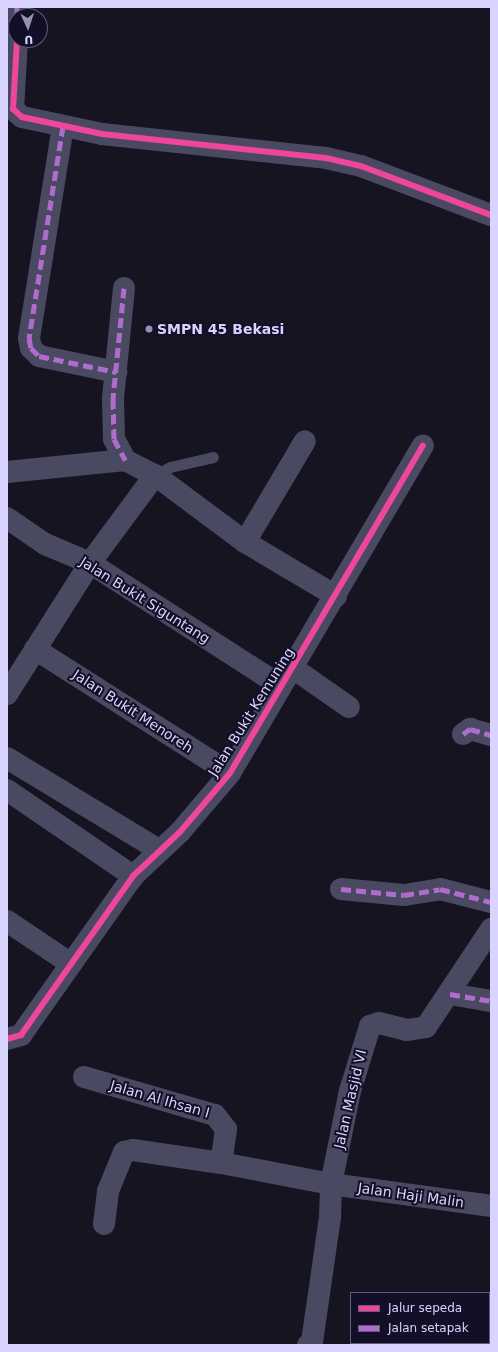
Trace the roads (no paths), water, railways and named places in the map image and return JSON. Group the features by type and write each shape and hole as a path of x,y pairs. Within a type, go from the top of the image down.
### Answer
{"street":[{"path":"17,48 13,109 22,117 63,126 183,144 326,158 361,166 491,215"},
{"path":"63,126 29,338 31,348 39,356 116,372"},
{"path":"124,288 116,372 114,439 125,460"},
{"path":"245,542 306,441"},
{"name":"Jalan Bukit Kemuning","path":"7,1039 21,1035 133,876 159,850 180,832 230,773 336,596 423,446"},
{"path":"7,472 125,460 155,475 245,542 336,596"},
{"path":"7,694 13,671 35,649 90,563 155,475"},
{"name":"Jalan Bukit Siguntang","path":"7,518 46,544 90,563 287,677 349,707"},
{"name":"Jalan Bukit Menoreh","path":"35,649 230,773"},
{"path":"463,734 470,729 491,735"},
{"path":"7,758 159,850"},
{"path":"7,790 133,876"},
{"path":"341,889 404,895 440,889 491,902"},
{"path":"7,921 71,964"},
{"name":"Jalan Masjid VI","path":"308,1345 312,1342 329,1225 331,1184 350,1091 370,1026 379,1023 407,1030 426,1027 450,994 491,929"},
{"path":"450,994 491,1001"},
{"name":"Jalan Al Ihsan I","path":"84,1077 215,1115 226,1129 221,1163"},
{"path":"104,1224 108,1191 124,1152 133,1150 221,1163 331,1184"},
{"name":"Jalan Haji Malin","path":"331,1184 491,1206"}],"lane":[{"path":"155,475 170,467 213,457"}],"place":[{"name":"SMPN 45 Bekasi","path":"149,329"}]}
